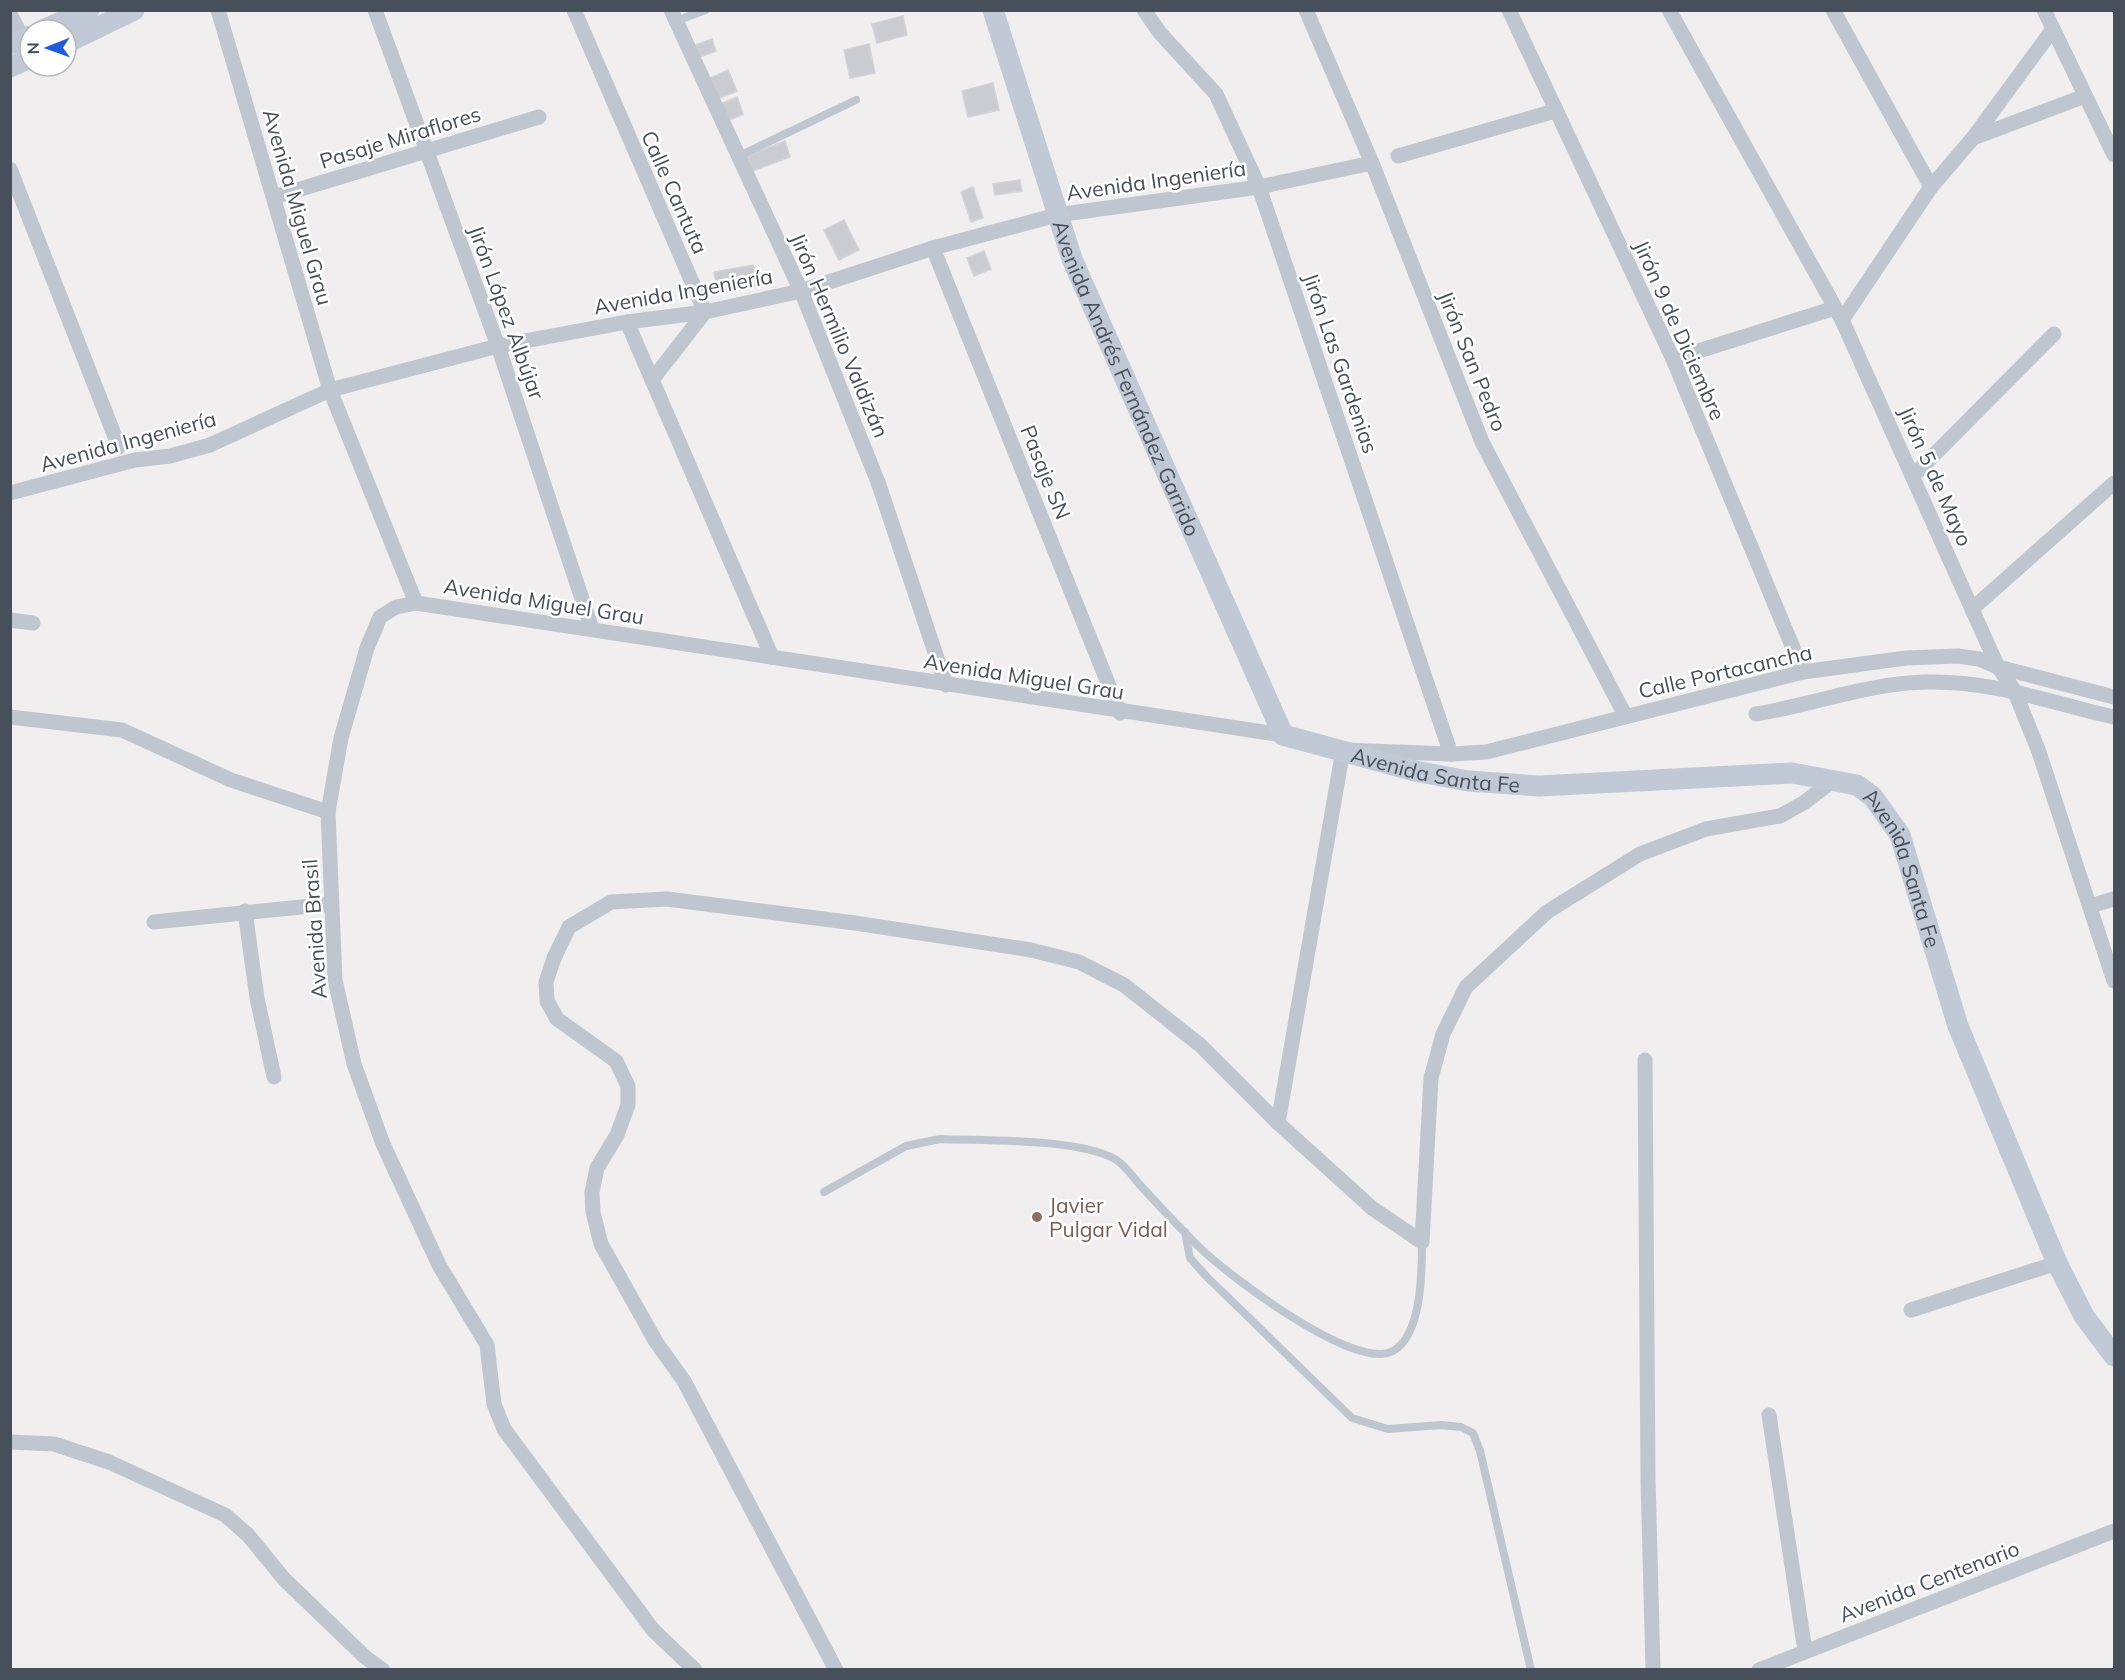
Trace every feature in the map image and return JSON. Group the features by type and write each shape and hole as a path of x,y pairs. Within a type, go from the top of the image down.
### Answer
{"street":[{"path":"71,18 89,10"},
{"path":"78,37 134,10"},
{"name":"Avenida Miguel Grau","path":"218,10 330,390 416,603 1120,713 1283,735"},
{"name":"Jirón López Albújar","path":"375,10 498,346 592,629"},
{"name":"Calle Cantuta","path":"574,10 705,312"},
{"name":"Avenida Andrés Fernández Garrido","path":"993,10 1072,259 1283,735"},
{"name":"Jirón Las Gardenias","path":"1144,10 1160,33 1216,94 1259,187 1451,754"},
{"name":"Jirón San Pedro","path":"1306,10 1372,163 1482,442 1625,715"},
{"name":"Jirón 9 de Diciembre","path":"1509,10 1673,359 1803,672"},
{"name":"Jirón 5 de Mayo","path":"1669,10 1839,314 1998,667 2014,690 2039,752 2115,981"},
{"path":"1833,10 1930,187"},
{"path":"2044,10 2115,155"},
{"path":"10,14 18,32"},
{"name":"Jirón Hermilio Valdizán","path":"673,16 801,291 878,482 946,685"},
{"path":"1673,359 1839,314 1930,187 1973,138 2053,28"},
{"path":"10,67 18,53"},
{"path":"1973,138 2085,96"},
{"path":"1398,156 1555,111"},
{"name":"Pasaje Miraflores","path":"274,197 426,153 539,117"},
{"name":"Avenida Ingeniería","path":"10,493 135,460 170,456 210,446 330,390 498,346 627,322 705,312 801,291 933,248 1057,215 1259,187 1372,163"},
{"path":"10,169 118,447"},
{"name":"Pasaje SN","path":"933,248 1120,713"},
{"path":"652,380 705,312"},
{"path":"627,322 772,657"},
{"path":"1913,476 2054,334"},
{"path":"1972,609 2115,483"},
{"name":"Avenida Brasil","path":"416,603 396,607 380,617 367,648 341,738 328,813 335,980 354,1064 384,1144 439,1265 487,1345 494,1404 504,1429 653,1630 695,1670"},
{"path":"10,620 33,623"},
{"name":"Calle Portacancha","path":"1343,750 1451,754 1486,752 1625,715 1803,672 1906,658 1958,656 1979,659 1998,667 2115,697"},
{"path":"1756,714 1795,708 1861,690 1925,682 1970,683 2014,690 2115,717"},
{"path":"10,717 94,724 122,730 231,780 328,813"},
{"name":"Avenida Santa Fe","path":"1283,735 1415,771 1457,779 1539,786 1768,772 1835,779 1857,785 1873,797 1899,835 1959,1026 2057,1263 2084,1316 2115,1356"},
{"path":"1278,1123 1343,750"},
{"path":"1422,1242 1431,1078 1443,1034 1466,987 1547,912 1640,854 1706,829 1780,816 1805,802 1835,779"},
{"path":"836,1670 684,1381 656,1342 601,1244 593,1212 594,1178 597,1168 617,1135 630,1095 616,1061 556,1019 547,1001 546,982 554,958 569,927 611,902 667,899 1031,950 1079,962 1124,986 1200,1045 1278,1123 1372,1208 1422,1242"},
{"path":"2090,906 2115,899"},
{"path":"154,922 331,904"},
{"path":"245,911 257,998 274,1077"},
{"path":"1645,1060 1647,1478 1653,1670"},
{"path":"1911,1310 2057,1263"},
{"path":"1769,1415 1805,1651"},
{"path":"10,1442 54,1444 109,1462 225,1515 248,1535 284,1579 365,1657 383,1670"},
{"name":"Avenida Centenario","path":"1759,1670 2115,1532"}],"lane":[{"path":"673,16 706,10"},
{"path":"739,156 856,100"},
{"path":"824,1192 906,1146 920,1142 940,1139 1081,1147 1116,1160 1185,1233 1259,1297 1321,1335 1376,1356 1393,1351 1409,1337 1422,1278 1422,1242"},
{"path":"1185,1233 1190,1258 1206,1276 1352,1418 1388,1429 1441,1425 1461,1427 1473,1433 1480,1451 1531,1670"}],"building":[{"path":"903,16 907,35 877,43 872,24"},
{"path":"712,39 716,51 697,58 693,46"},
{"path":"869,44 875,73 850,78 844,50"},
{"path":"728,70 737,91 715,100 706,80"},
{"path":"993,83 999,110 968,117 962,91"},
{"path":"737,97 743,114 725,122 718,105"},
{"path":"785,141 790,157 752,171 747,156"},
{"path":"1020,180 1022,191 995,195 993,184"},
{"path":"973,187 983,218 971,222 961,192"},
{"path":"844,220 859,250 839,260 824,230"},
{"path":"984,251 991,269 974,276 967,258"},
{"path":"753,265 758,287 718,294 714,272"}],"place":[{"name":"Javier Pulgar Vidal","path":"1037,1217"}]}
